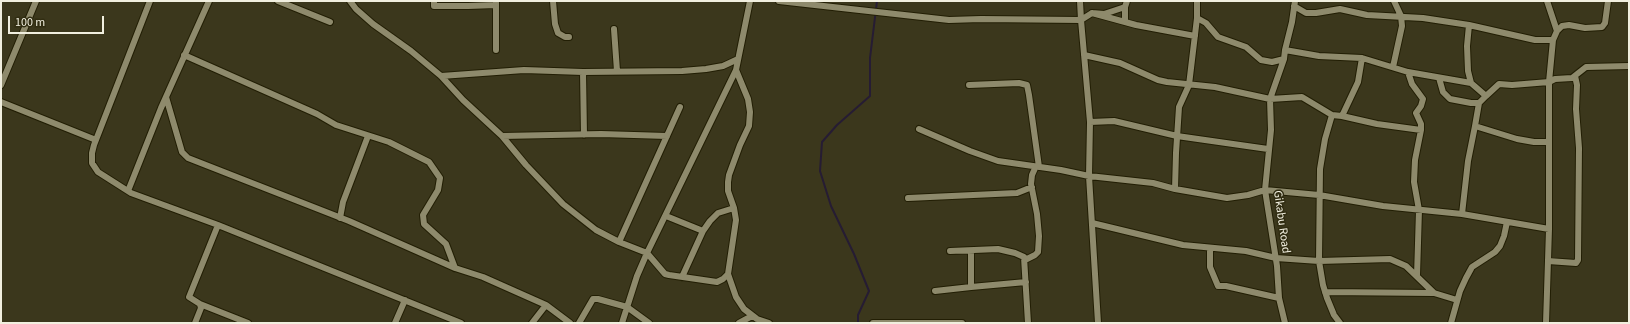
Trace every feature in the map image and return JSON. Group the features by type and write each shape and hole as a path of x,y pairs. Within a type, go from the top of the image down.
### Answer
{"street":[{"path":"1,84 36,1"},
{"path":"150,1 92,153 92,163 98,172 128,192 218,225 461,323"},
{"path":"128,192 166,97 209,1"},
{"path":"278,1 330,22"},
{"path":"350,1 356,9 373,24 411,50 441,76 463,100 502,136 526,165 563,204 596,230 619,242 647,253 665,274 717,282 723,280 728,274"},
{"path":"434,1 434,6 496,3 496,50"},
{"path":"553,1 555,24 558,33 565,37 569,37"},
{"path":"622,323 637,276 647,253 736,70 750,1"},
{"path":"780,1 949,20 1081,20 1092,13 1104,14 1126,4 1125,22"},
{"path":"1080,1 1090,122 1089,176 1098,323"},
{"path":"1176,189 1179,107 1189,85 1197,18 1197,1"},
{"path":"1393,67 1402,26 1401,16 1394,1"},
{"path":"1547,1 1556,31"},
{"path":"1546,323 1549,229 1549,82 1553,40 1556,31 1562,26 1569,25 1585,28 1602,27 1605,23 1608,1"},
{"path":"1294,3 1306,12 1340,9 1367,15 1423,18 1469,25 1535,40 1553,40"},
{"path":"1270,99 1284,59 1292,22 1294,3"},
{"path":"1092,13 1125,22 1195,36"},
{"path":"1197,18 1206,23 1218,38 1246,47 1261,60 1272,62 1284,59"},
{"path":"1469,25 1466,46 1468,71 1471,83"},
{"path":"614,28 617,71"},
{"path":"1285,50 1319,56 1362,58 1408,72 1471,83 1486,96"},
{"path":"184,55 317,114 336,125 389,142 429,162 440,178 438,190 423,215 424,224 446,244 455,268"},
{"path":"1084,55 1120,63 1158,80 1215,87 1270,99 1302,97 1332,115 1377,124 1421,130"},
{"path":"1342,116 1358,82 1362,58"},
{"path":"441,76 524,70 583,72 706,69 723,66 738,59"},
{"path":"1462,214 1468,161 1479,103 1499,84 1512,85 1549,82 1555,79 1572,78 1586,67 1629,66"},
{"path":"736,70 748,99 750,112 749,126 729,175 728,191 734,208 735,230 728,274 736,297 752,316 762,322 769,323"},
{"path":"583,72 584,134"},
{"path":"1408,72 1412,84 1423,99 1421,106 1416,113 1422,124 1415,160 1414,182 1419,210 1416,276"},
{"path":"1548,261 1576,263 1578,260 1579,148 1576,109 1577,85 1575,76"},
{"path":"1439,78 1443,92 1450,99 1470,104 1479,103"},
{"path":"969,85 1019,83 1027,85 1030,95 1037,166 1032,175 1032,187 1037,214 1038,252 1025,260"},
{"path":"166,97 182,152 185,155 340,218 455,268 483,277 546,305 570,323"},
{"name":"Gikabu Road","path":"1270,99 1271,130 1265,190 1276,258 1279,298 1285,323"},
{"path":"1,102 96,140"},
{"path":"619,242 680,107"},
{"path":"1332,115 1325,138 1320,169 1319,261 1325,292 1334,316 1340,323"},
{"path":"1090,122 1114,121 1177,136 1268,149"},
{"path":"1474,126 1534,142 1549,142"},
{"path":"919,129 970,151 998,161 1037,166 1089,176 1153,183 1176,189 1226,198 1248,195 1265,190 1319,195 1383,206 1462,214 1549,229"},
{"path":"502,136 584,134 667,136"},
{"path":"340,218 343,202 368,136"},
{"path":"908,198 1017,193 1032,187"},
{"path":"682,277 703,231 718,213 734,208"},
{"path":"666,216 703,231"},
{"path":"1092,222 1183,245 1246,251 1276,258 1319,261 1390,259 1406,266 1434,293"},
{"path":"1451,323 1460,291 1472,267 1496,252 1504,236 1507,222"},
{"path":"218,225 189,297 200,304 248,323"},
{"path":"1210,248 1210,267 1218,286 1221,285 1279,298"},
{"path":"950,252 998,249 1024,257 1028,323"},
{"path":"971,250 972,287"},
{"path":"935,291 1026,282"},
{"path":"1325,292 1434,293 1457,300"},
{"path":"579,323 593,299 627,307 649,323"},
{"path":"395,323 405,300"},
{"path":"195,323 201,308 200,304"},
{"path":"532,323 546,305"},
{"path":"739,323 752,316"},
{"path":"873,323 962,323"}],"waterway":[{"path":"858,323 858,315 869,291 854,254 831,206 820,171 822,142 837,125 870,96 870,58 877,1"}]}
